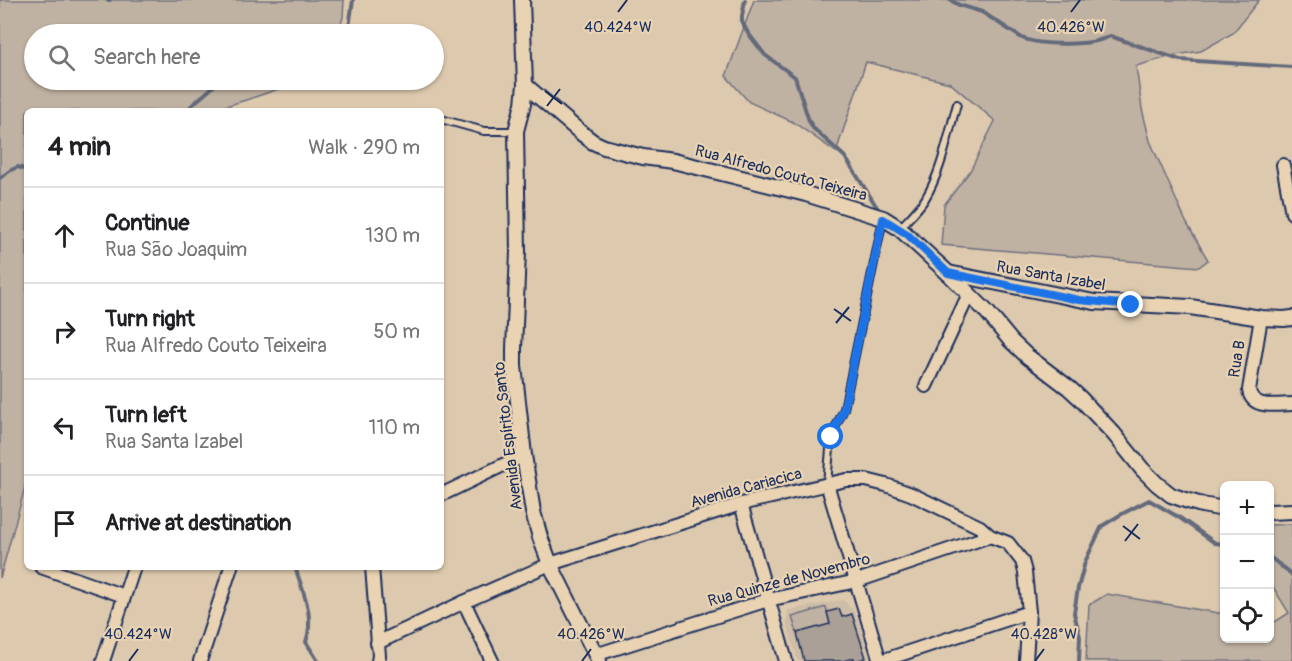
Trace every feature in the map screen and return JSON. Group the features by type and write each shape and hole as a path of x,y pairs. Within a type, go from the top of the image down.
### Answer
{"street":[{"name":"Avenida Espírito Santo","path":"522,0 525,85 516,131 518,252 514,366 524,456 536,523 550,564 597,658"},
{"name":"Rua Alfredo Couto Teixeira","path":"525,85 580,132 604,147 644,157 673,161 806,194 883,219 899,228 987,312 1011,341 1069,388 1157,484 1171,495 1220,508"},
{"path":"1283,165 1292,213"},
{"name":"Rua Santa Izabel","path":"948,273 1079,300 1190,307 1284,320 1292,318"},
{"path":"926,386 969,294"},
{"name":"Rua B","path":"1261,318 1249,390 1250,396 1262,404 1292,404"},
{"path":"444,494 524,456"},
{"name":"Avenida Cariacica","path":"377,643 550,564 741,504 846,480 866,480 911,494 980,527 990,536 1008,543 1022,561 1025,572 1029,612 1026,661"},
{"path":"827,484 880,661 1029,612"},
{"path":"741,504 786,661"},
{"path":"1274,512 1292,512"},
{"name":"Rua Quinze de Novembro","path":"597,658 768,600 857,581 990,536"},
{"path":"50,570 124,596"},
{"path":"104,661 133,570"},
{"path":"200,661 230,570"},
{"path":"372,570 379,659"},
{"path":"464,602 492,661"}],"lane":[{"path":"899,228 915,212 931,188 957,104"},
{"path":"444,121 484,130 516,131"},
{"path":"827,484 831,437 844,409 883,219"}],"shaded area":[{"path":"0,0 344,0 341,24 24,24 24,90 276,90 219,108 24,108 24,491 0,578"},
{"path":"754,0 1259,0 1233,33 1201,51 1136,66 1142,109 1150,141 1186,222 1208,260 1199,267 941,245 944,205 970,171 995,121 950,83 866,62 836,152 793,122 749,102 726,76"},
{"path":"1292,524 1292,661 1086,661 1089,605 1107,594 1220,613 1220,643 1274,643 1274,622 1289,613 1274,589 1274,525"},
{"path":"843,600 855,612 869,658 856,661 798,661 787,624 788,610"},
{"path":"826,607 830,624 797,633 792,617"}],"building":[{"path":"839,609 842,617 852,614 866,658 855,661 854,658 843,661 804,661 797,633 830,624 827,612"}],"waterway":[{"path":"349,24 353,0"},
{"path":"745,0 742,22 748,33 765,55 795,77 813,128 845,157 880,212"},
{"path":"950,0 982,12 1022,38 1031,41 1054,44 1080,43 1110,36 1180,60 1292,67"},
{"path":"190,108 209,90"},
{"path":"0,178 18,167 24,169"},
{"path":"1079,661 1080,637 1074,613 1078,588 1085,562 1102,526 1149,500 1180,518 1215,543 1220,544"},
{"path":"1274,560 1292,575"},
{"path":"296,570 309,613 306,642 318,661"}],"route":[{"path":"831,437 844,409 883,219 907,234 948,273 1079,300 1131,305"}]}
